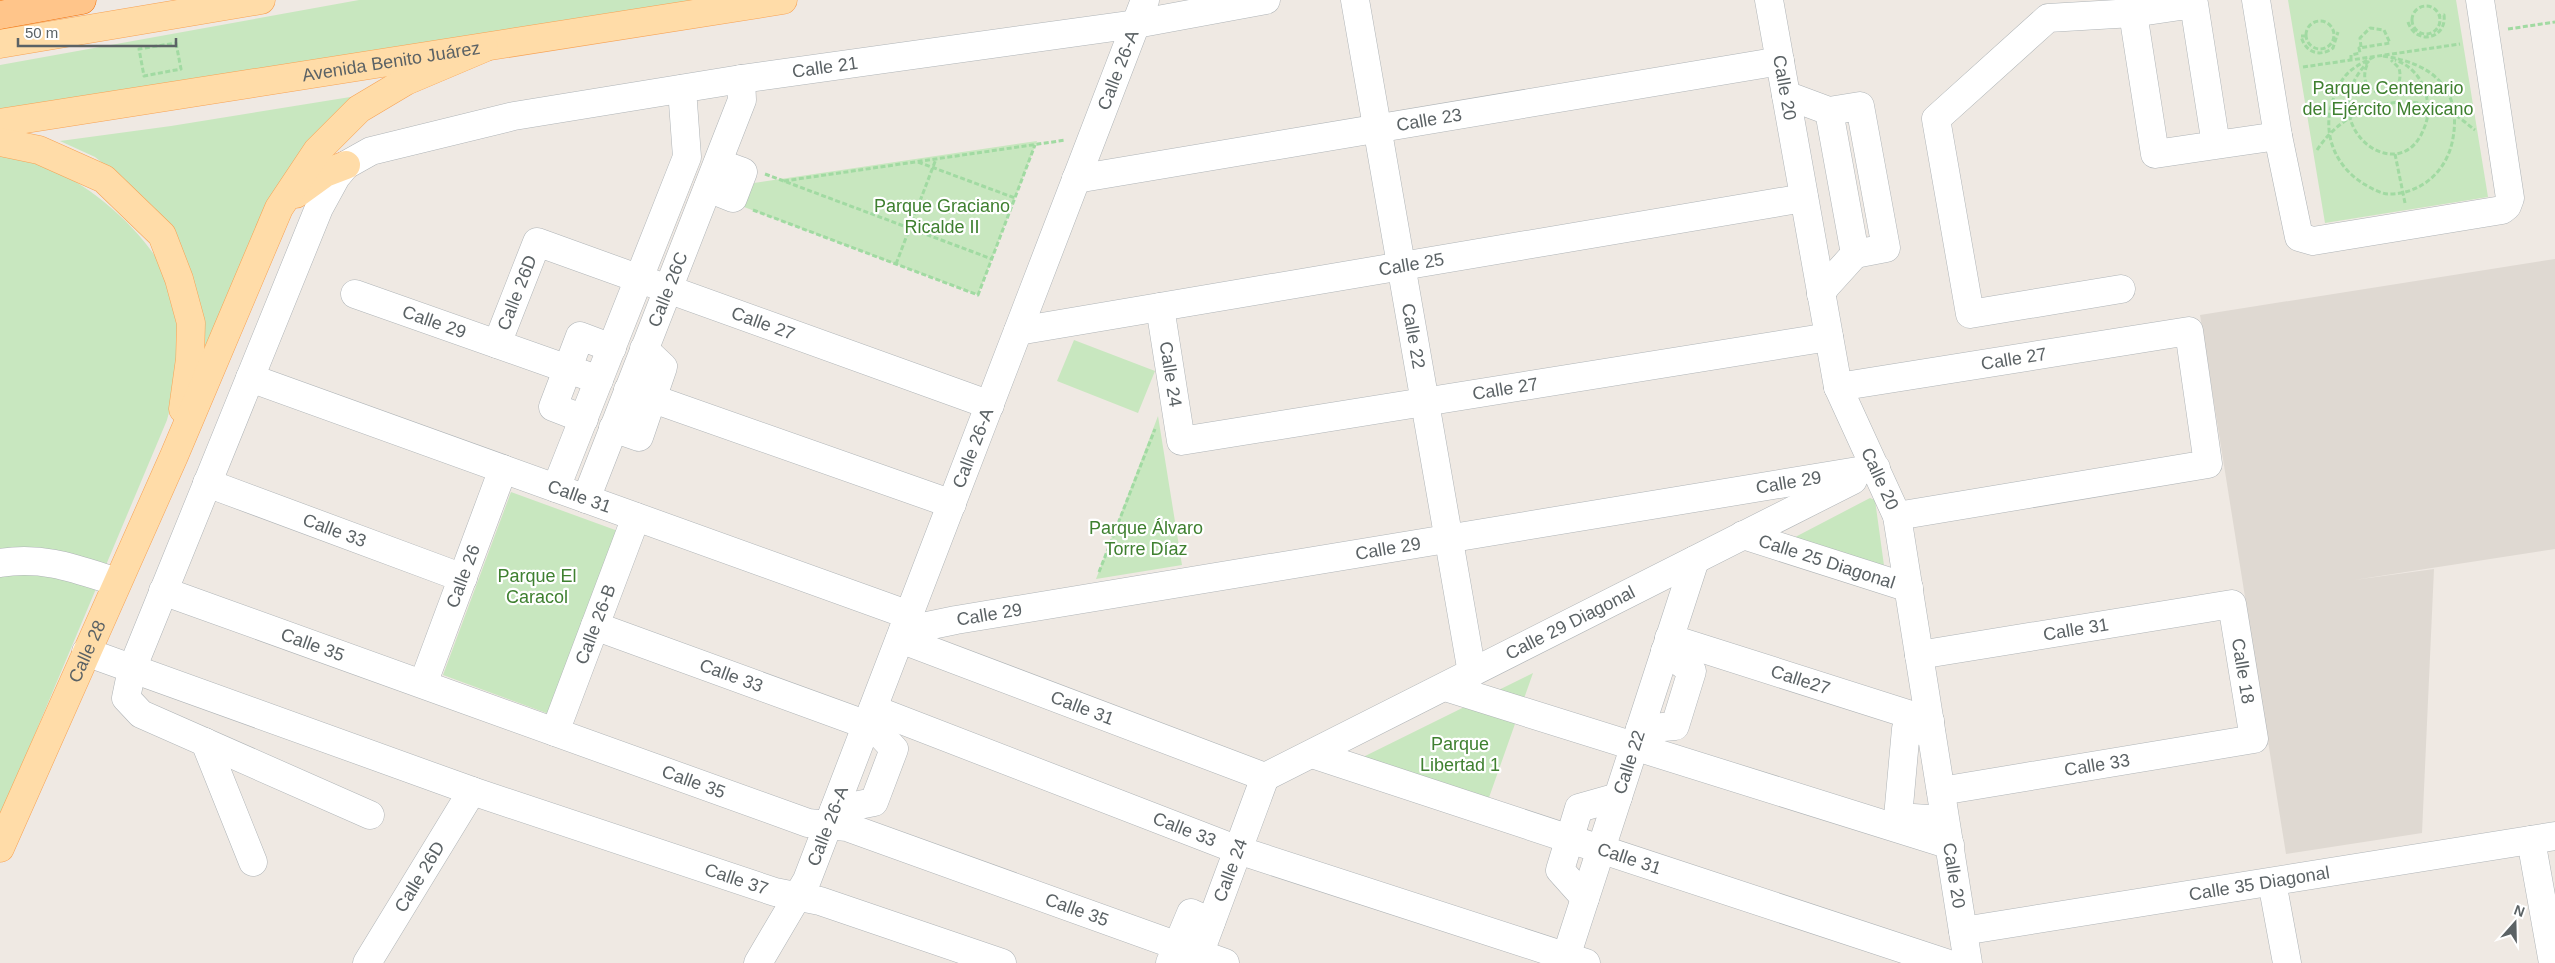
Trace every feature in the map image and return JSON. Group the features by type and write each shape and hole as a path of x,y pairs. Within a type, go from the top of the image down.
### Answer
{"highway":[{"path":"0,16 48,4 82,0"}],"main road":[{"path":"0,44 261,0"},
{"name":"Avenida Benito Juárez","path":"0,122 784,0"},
{"path":"174,456 279,208 317,151 359,109 406,81 484,48"},
{"path":"0,142 39,150 104,179 162,235 179,279 191,323 186,390 174,456"},
{"path":"279,208 325,173 346,165"},
{"name":"Calle 28","path":"0,848 174,456"}],"street":[{"name":"Calle 21","path":"346,165 386,146 514,116 1141,12 1266,0"},
{"name":"Calle 22","path":"1355,0 1472,673"},
{"name":"Calle 20","path":"1770,0 1838,386 1897,516 1968,963"},
{"path":"2256,0 2278,136 2299,237 2303,240 2313,241 2502,210 2507,206 2510,198 2480,0"},
{"path":"2121,289 1970,314 1936,119 2048,18 2133,13 2194,4 2216,145"},
{"name":"Calle 26-A","path":"869,718 1141,12"},
{"path":"2133,13 2155,154 2278,136"},
{"name":"Calle 23","path":"1076,179 1378,130 1780,61"},
{"name":"Calle 26C","path":"586,499 613,428 640,394 644,349 742,100 741,79"},
{"name":"Calle 26C","path":"556,488 687,157 682,89"},
{"path":"1786,95 1829,111 1860,106 1876,191 1886,248 1855,254 1826,286 1822,294"},
{"path":"346,165 326,192 132,669 126,698 141,714 370,815"},
{"name":"Calle 25","path":"1018,331 1804,198"},
{"name":"Calle 27","path":"537,242 990,406"},
{"name":"Calle 26D","path":"497,344 537,242"},
{"name":"Calle 29","path":"355,294 599,380"},
{"name":"Calle 24","path":"1160,307 1181,441"},
{"name":"Calle 27","path":"1838,386 2189,331 2208,464 1897,516"},
{"path":"584,419 553,407 567,368 580,336 612,348"},
{"name":"Calle 27","path":"1181,441 1829,337"},
{"name":"Calle 31","path":"250,378 636,516 1265,777"},
{"path":"640,394 952,504"},
{"name":"Calle 29","path":"904,628 1876,468"},
{"name":"Calle 29 Diagonal","path":"1265,777 1876,468"},
{"name":"Calle 26","path":"423,684 504,469"},
{"name":"Calle 33","path":"208,483 462,578"},
{"name":"Calle 26-B","path":"555,732 636,516"},
{"name":"Calle 25 Diagonal","path":"1743,536 1909,588"},
{"path":"0,564 24,559 54,563 117,582"},
{"name":"Calle 22","path":"1572,961 1585,898 1695,560"},
{"name":"Calle 35","path":"163,591 808,822 836,821 1186,957 1225,963"},
{"name":"Calle 31","path":"1920,655 2232,604"},
{"name":"Calle 18","path":"2232,604 2254,739"},
{"name":"Calle 33","path":"595,626 869,718 1238,850 1572,961"},
{"name":"Calle27","path":"1667,645 1931,726"},
{"name":"Calle 37","path":"86,652 472,791 774,892 820,901 1002,963"},
{"path":"1445,687 1637,738 1948,833"},
{"path":"836,821 874,802 894,748 869,718"},
{"path":"1931,726 1906,729 1898,817 1948,833"},
{"name":"Calle 33","path":"1941,791 2254,739"},
{"path":"204,742 254,862"},
{"name":"Calle 31","path":"1312,754 1946,963"},
{"name":"Calle 24","path":"1186,957 1211,922 1265,777"},
{"name":"Calle 26D","path":"367,963 472,791"},
{"path":"1585,898 1560,870 1579,808 1618,797"},
{"name":"Calle 26-A","path":"797,896 836,821"},
{"path":"2543,838 2553,963"},
{"name":"Calle 35 Diagonal","path":"1963,931 2543,838"},
{"path":"2272,882 2287,963"},
{"path":"758,963 797,896"}],"path":[{"path":"2408,22 2414,33 2424,38 2430,38 2436,36 2444,26 2444,15 2439,16 2431,7 2422,7 2415,12 2413,25 2419,32 2432,32 2438,26 2439,16"},
{"path":"2320,22 2331,26 2334,34 2332,43 2321,49 2310,44 2306,36 2309,28 2320,22"},
{"path":"2503,30 2555,22"},
{"path":"2351,60 2351,55 2360,53 2360,38 2366,30 2375,27 2387,34 2390,43 2361,48"},
{"path":"2306,36 2301,36 2306,47 2322,54 2333,48 2338,32"},
{"path":"176,43 181,69 144,76 138,49 176,43"},
{"path":"2303,67 2460,44"},
{"path":"2374,57 2351,68 2343,77 2330,112 2329,133 2338,158 2355,179 2388,194 2418,188 2431,180 2440,168 2451,145 2455,121 2447,92 2433,74 2412,61 2387,58"},
{"path":"2387,58 2407,65 2417,75 2425,90 2428,105 2425,126 2418,140 2410,148 2395,154 2376,151 2365,144 2358,136 2350,117 2349,93 2352,82 2369,62 2364,76 2368,86 2373,90 2384,93 2395,88 2400,78 2399,68 2387,58"},
{"path":"2317,150 2329,133 2355,113 2389,102 2422,103 2454,114 2475,130"},
{"path":"784,181 1068,140"},
{"path":"744,207 978,295 1035,145"},
{"path":"2395,154 2406,208"},
{"path":"896,264 936,159"},
{"path":"917,162 1015,198"},
{"path":"757,171 992,259"},
{"path":"1098,576 1158,419"}],"shaded area":[{"path":"2555,259 2555,549 2354,580 2434,569 2422,833 2286,854 2200,315"}],"green space":[{"path":"359,0 714,0 0,113 0,65"},
{"name":"Parque Centenario del Ejército Mexicano","path":"2288,0 2456,0 2488,197 2325,223"},
{"path":"369,94 352,103 202,372 203,342 119,176 95,157 60,141 171,126"},
{"name":"Parque Graciano Ricalde II","path":"1037,141 978,295 744,207 754,183"},
{"path":"0,153 44,165 86,189 107,204 126,221 158,260 170,281 180,306 180,313 176,375 167,420 0,817"},
{"path":"1074,340 1155,371 1138,413 1057,381"},
{"name":"Parque Álvaro Torre Díaz","path":"1158,416 1182,565 1096,579"},
{"name":"Parque El Caracol","path":"511,492 618,531 549,714 443,675"},
{"path":"1870,498 1875,500 1886,580 1778,546"},
{"name":"Parque Libertad 1","path":"1533,673 1486,806 1353,762"}]}
